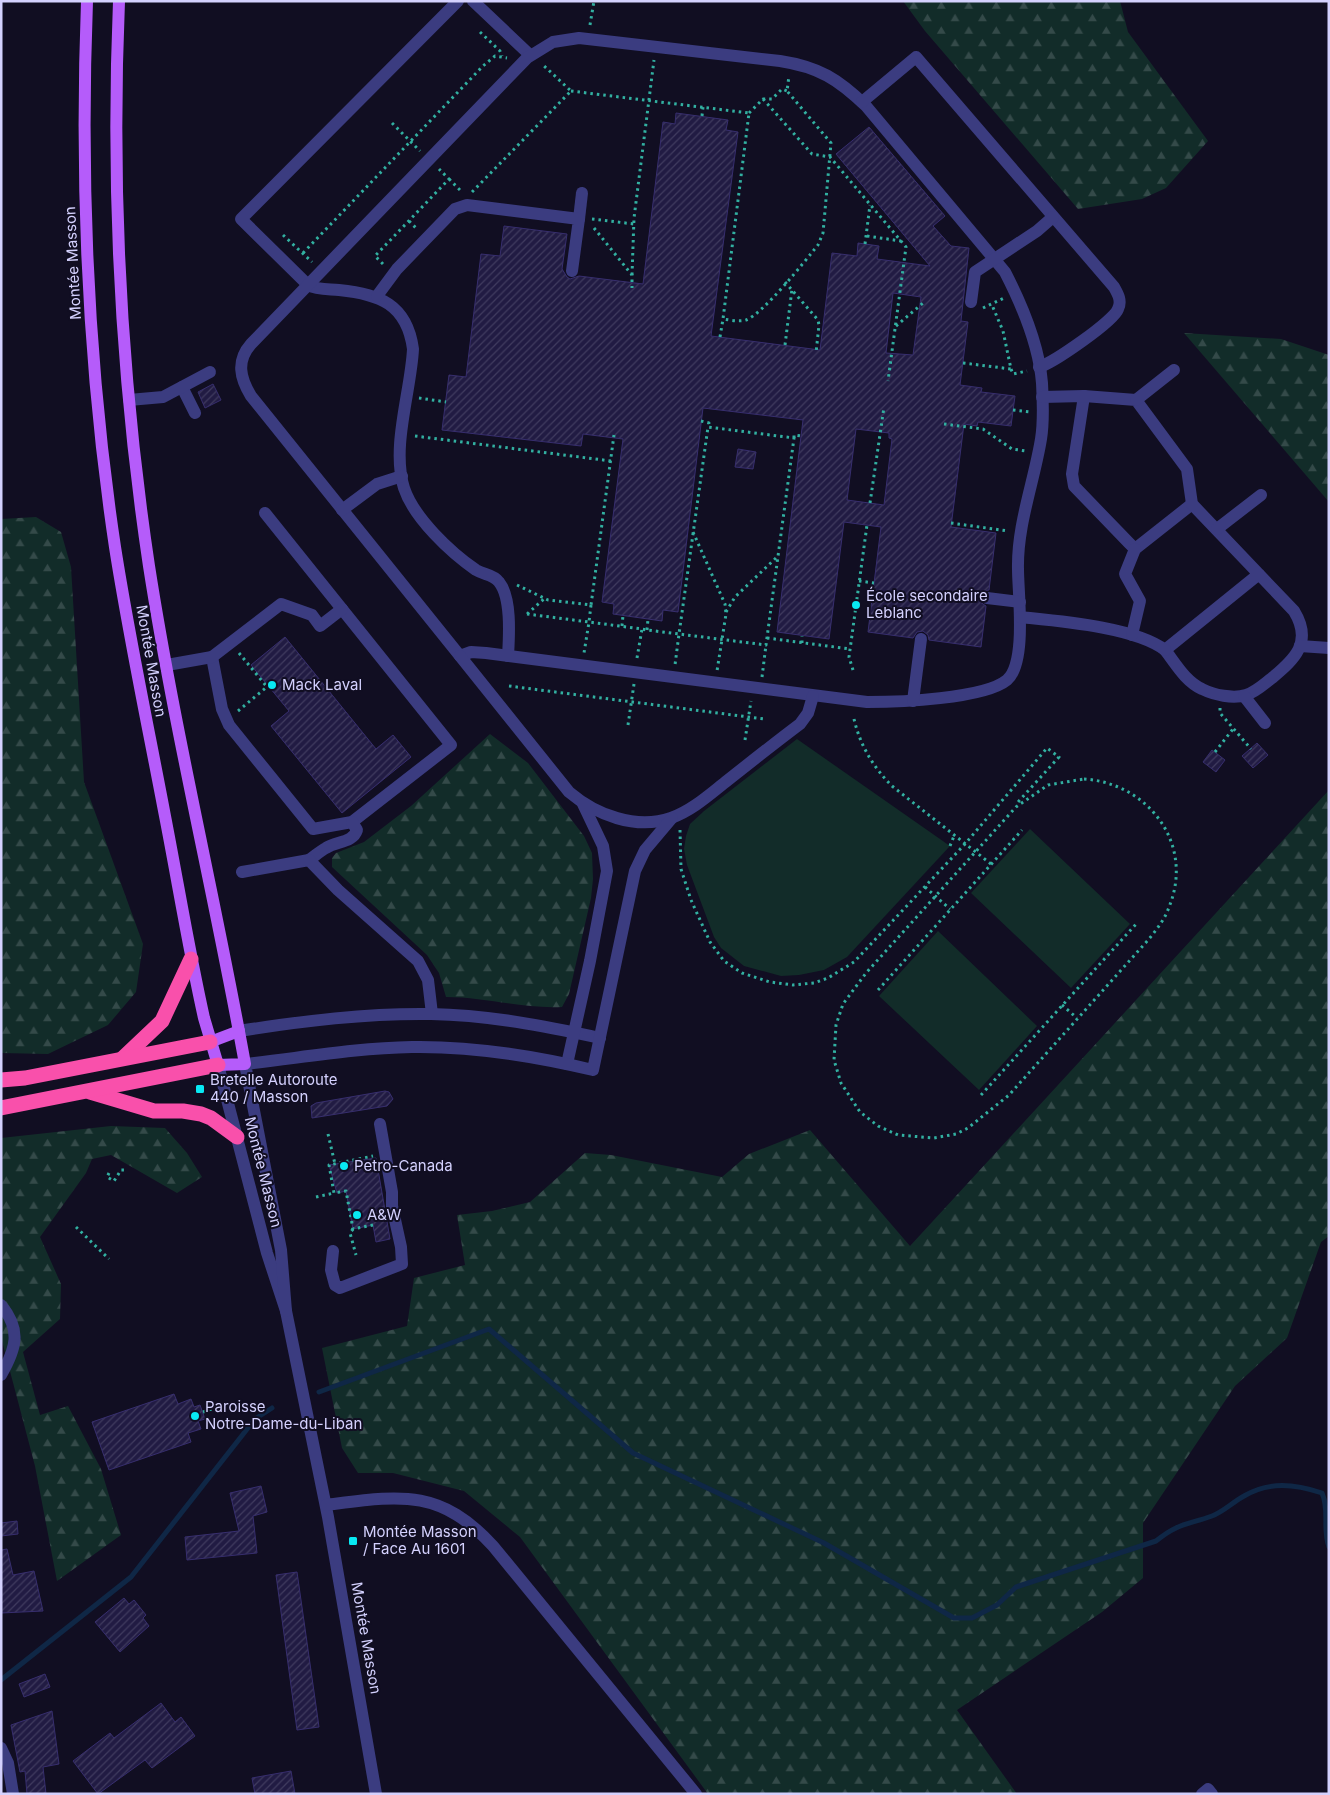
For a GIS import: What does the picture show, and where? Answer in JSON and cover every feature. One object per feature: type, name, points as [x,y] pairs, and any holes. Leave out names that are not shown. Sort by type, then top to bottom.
[{"type":"highway","points":[[122,1059],[162,1021],[191,959]]},
{"type":"highway","points":[[1,1080],[25,1078],[210,1042]]},
{"type":"highway","points":[[1,1108],[218,1065]]},
{"type":"highway","points":[[86,1091],[154,1111],[184,1111],[201,1114],[211,1118],[237,1137]]},
{"type":"main road","name":"Montée Masson","points":[[88,1],[85,184],[91,316],[102,440],[128,628],[191,959],[210,1042],[218,1065]]},
{"type":"main road","name":"Montée Masson","points":[[119,1],[116,130],[118,216],[129,400],[150,568],[167,665],[245,1064]]},
{"type":"main road","points":[[210,1042],[239,1031]]},
{"type":"main road","points":[[218,1065],[245,1064]]},
{"type":"street","points":[[458,1],[241,219],[308,285],[377,296],[395,309],[407,326],[412,341],[413,358],[401,446],[402,476],[405,489],[422,520],[477,571],[489,574],[499,582],[509,624],[508,656]]},
{"type":"street","points":[[473,1],[535,59]]},
{"type":"street","points":[[460,656],[476,652],[867,702],[913,701],[990,688],[1007,680],[1015,667],[1020,617],[1017,567],[1041,440],[1042,396],[1039,367],[1018,299],[1005,272],[862,102],[826,73],[805,65],[588,38],[553,42],[535,59],[308,285],[245,351],[242,359],[242,377],[250,396],[539,756],[564,786],[583,804],[600,813],[621,819],[652,821],[672,818],[701,802],[800,724],[808,713],[813,696]]},
{"type":"street","points":[[862,102],[916,57],[1114,287],[1120,299],[1120,306],[1117,312],[1108,321],[1054,361],[1039,367]]},
{"type":"street","points":[[572,271],[582,193]]},
{"type":"street","points":[[377,296],[398,269],[459,207],[478,206],[578,219]]},
{"type":"street","points":[[971,302],[975,272],[996,260],[1053,217]]},
{"type":"street","points":[[1042,396],[1084,396],[1136,400],[1174,370]]},
{"type":"street","points":[[129,400],[163,398],[210,372]]},
{"type":"street","points":[[182,387],[195,413]]},
{"type":"street","points":[[1084,396],[1072,474],[1074,486],[1135,549]]},
{"type":"street","points":[[1020,617],[1132,635],[1158,645],[1188,679],[1203,689],[1225,695],[1244,696],[1257,690],[1296,656],[1300,646],[1302,627],[1298,617],[1192,504],[1187,469],[1136,400]]},
{"type":"street","points":[[342,510],[377,484],[402,476]]},
{"type":"street","points":[[1217,529],[1261,495]]},
{"type":"street","points":[[1132,635],[1140,601],[1125,574],[1135,549],[1192,504]]},
{"type":"street","points":[[212,657],[222,709],[229,725],[313,828],[352,822],[451,744],[265,514]]},
{"type":"street","points":[[1164,650],[1259,574]]},
{"type":"street","points":[[988,598],[1020,602]]},
{"type":"street","points":[[167,665],[212,657],[281,604],[312,615],[320,626],[342,609]]},
{"type":"street","points":[[913,701],[921,639]]},
{"type":"street","points":[[1300,646],[1329,648]]},
{"type":"street","points":[[1244,696],[1265,722]]},
{"type":"street","points":[[567,1064],[590,961],[607,872],[603,846],[583,804]]},
{"type":"street","points":[[245,1064],[349,1050],[412,1047],[476,1050],[567,1064],[593,1070],[635,871],[645,850],[672,818]]},
{"type":"street","points":[[242,872],[310,860],[328,846],[351,839],[356,835],[357,830],[352,822]]},
{"type":"street","points":[[310,860],[338,890],[418,961],[428,980],[432,1014]]},
{"type":"street","points":[[239,1031],[344,1017],[432,1014],[496,1020],[600,1038]]},
{"type":"street","name":"Montée Masson","points":[[245,1064],[281,1250],[286,1311]]},
{"type":"street","name":"Montée Masson","points":[[218,1065],[267,1253],[286,1311],[326,1505],[376,1794]]},
{"type":"street","points":[[333,1251],[331,1270],[335,1285],[340,1288],[402,1264],[401,1246],[392,1206],[392,1192],[380,1124]]},
{"type":"street","points":[[1,1305],[13,1321],[16,1334],[12,1352],[1,1375]]},
{"type":"street","points":[[326,1505],[383,1497],[411,1498],[443,1507],[471,1523],[493,1546],[696,1794]]},
{"type":"street","points":[[1,1748],[8,1762],[13,1794]]},
{"type":"street","points":[[1202,1794],[1208,1789],[1212,1794]]},
{"type":"path","points":[[588,38],[594,1]]},
{"type":"path","points":[[480,32],[500,51],[502,56]]},
{"type":"path","points":[[632,288],[634,224],[656,46]]},
{"type":"path","points":[[302,253],[483,66],[495,56],[513,59]]},
{"type":"path","points":[[535,59],[571,90],[749,113]]},
{"type":"path","points":[[787,91],[790,74]]},
{"type":"path","points":[[720,337],[749,113],[763,99],[772,99],[782,89],[787,91],[831,143],[821,240],[786,282],[753,316],[740,321],[723,319]]},
{"type":"path","points":[[444,174],[469,195],[571,90]]},
{"type":"path","points":[[763,99],[812,154],[830,156],[906,247],[888,382]]},
{"type":"path","points":[[702,116],[703,107]]},
{"type":"path","points":[[392,123],[423,153]]},
{"type":"path","points":[[384,269],[383,263],[374,256],[449,179]]},
{"type":"path","points":[[866,244],[870,205]]},
{"type":"path","points":[[596,211],[594,230],[632,275]]},
{"type":"path","points":[[595,219],[634,224]]},
{"type":"path","points":[[283,235],[314,264]]},
{"type":"path","points":[[866,236],[901,241]]},
{"type":"path","points":[[786,282],[818,320],[816,353]]},
{"type":"path","points":[[785,345],[792,289]]},
{"type":"path","points":[[896,326],[923,303]]},
{"type":"path","points":[[992,305],[1001,326],[1013,374],[1030,370],[1030,378]]},
{"type":"path","points":[[963,363],[1011,368]]},
{"type":"path","points":[[418,398],[446,402]]},
{"type":"path","points":[[1013,410],[1032,413],[1032,406]]},
{"type":"path","points":[[870,503],[884,407]]},
{"type":"path","points":[[673,678],[709,423],[701,421]]},
{"type":"path","points":[[944,424],[983,428],[1012,449],[1028,452],[1029,446]]},
{"type":"path","points":[[708,427],[794,438]]},
{"type":"path","points":[[413,443],[414,435],[611,461]]},
{"type":"path","points":[[582,666],[614,435]]},
{"type":"path","points":[[760,689],[794,435],[801,436]]},
{"type":"path","points":[[951,523],[996,529]]},
{"type":"path","points":[[853,670],[849,657],[866,525]]},
{"type":"path","points":[[693,531],[725,604],[726,614],[715,684]]},
{"type":"path","points":[[726,614],[735,597],[778,556]]},
{"type":"path","points":[[859,581],[874,583]]},
{"type":"path","points":[[512,582],[545,598],[591,605]]},
{"type":"path","points":[[520,620],[545,598]]},
{"type":"path","points":[[527,614],[766,645]]},
{"type":"path","points":[[622,626],[623,615]]},
{"type":"path","points":[[647,630],[648,618]]},
{"type":"path","points":[[802,636],[802,643]]},
{"type":"path","points":[[767,638],[850,649]]},
{"type":"path","points":[[232,715],[268,687],[250,666]]},
{"type":"path","points":[[509,686],[764,719]]},
{"type":"path","points":[[628,725],[632,692]]},
{"type":"path","points":[[745,740],[750,707]]},
{"type":"path","points":[[1220,713],[1251,748]]},
{"type":"path","points":[[854,719],[865,749],[880,774],[954,836],[991,864]]},
{"type":"path","points":[[1215,752],[1233,728]]},
{"type":"path","points":[[680,829],[681,869],[691,900],[710,942],[724,961],[732,968],[770,982],[804,985],[828,978],[854,962],[965,844],[1047,748],[1058,757],[866,973],[850,993],[840,1012],[833,1046],[837,1072],[846,1095],[868,1119],[888,1131],[911,1138],[946,1136],[968,1128],[1009,1095],[1149,939],[1164,917],[1175,884],[1176,862],[1171,841],[1162,821],[1140,799],[1121,787],[1094,780],[1073,780],[1048,785],[1026,798],[1006,816]]},
{"type":"path","points":[[878,990],[950,909],[969,892],[1022,830]]},
{"type":"path","points":[[950,846],[954,836]]},
{"type":"path","points":[[925,887],[950,909]]},
{"type":"path","points":[[981,1094],[1039,1027],[1062,1005],[1073,990],[1137,922]]},
{"type":"path","points":[[934,928],[938,931]]},
{"type":"path","points":[[1062,1005],[1077,1018]]},
{"type":"path","points":[[328,1134],[335,1164]]},
{"type":"path","points":[[334,1194],[329,1165],[379,1155]]},
{"type":"path","points":[[109,1173],[107,1177],[114,1181],[121,1170],[124,1170]]},
{"type":"path","points":[[316,1197],[346,1191],[353,1228],[350,1233],[356,1255]]},
{"type":"path","points":[[353,1228],[373,1225]]},
{"type":"path","points":[[76,1227],[109,1259]]},
{"type":"path","points":[[202,1412],[218,1407]]},
{"type":"green space","points":[[903,1],[1120,1],[1128,32],[1208,141],[1166,188],[1142,199],[1078,209],[925,31]]},
{"type":"green space","points":[[1184,333],[1281,339],[1329,355],[1329,502]]},
{"type":"green space","points":[[36,517],[61,532],[71,567],[84,782],[143,944],[136,992],[108,1025],[48,1054],[1,1053],[1,519]]},
{"type":"green space","points":[[490,734],[528,763],[584,836],[592,853],[593,879],[591,898],[569,994],[562,1007],[446,997],[439,973],[427,955],[332,867],[332,858],[336,853],[364,842],[411,806]]},
{"type":"green space","points":[[797,739],[950,846],[847,957],[824,970],[781,976],[744,966],[721,948],[714,937],[687,865],[684,849],[690,824]]},
{"type":"green space","points":[[1329,790],[1329,1236],[1321,1242],[1287,1338],[1235,1386],[1143,1523],[1143,1578],[1102,1612],[957,1710],[1017,1794],[708,1794],[520,1537],[464,1491],[393,1473],[358,1473],[342,1448],[322,1348],[407,1326],[414,1278],[465,1265],[457,1215],[492,1211],[530,1202],[585,1153],[611,1155],[722,1177],[749,1154],[810,1130],[910,1246]]},
{"type":"green space","points":[[1030,829],[1130,924],[1071,988],[971,893]]},
{"type":"green space","points":[[938,931],[1037,1026],[979,1090],[879,996]]},
{"type":"green space","points":[[111,1126],[165,1128],[187,1153],[202,1177],[177,1193],[111,1155],[92,1159],[86,1173],[40,1237],[61,1284],[60,1319],[23,1352],[40,1415],[68,1406],[101,1469],[121,1535],[57,1581],[35,1466],[1,1337],[1,1138]]},
{"type":"building","points":[[676,113],[728,120],[726,130],[738,132],[711,336],[820,350],[832,253],[857,256],[858,243],[879,246],[877,259],[930,266],[836,154],[869,127],[945,216],[933,226],[951,246],[969,248],[961,321],[968,322],[960,385],[982,388],[981,392],[1015,396],[1011,426],[978,422],[977,426],[964,424],[951,527],[996,533],[989,590],[983,591],[979,597],[980,602],[986,606],[981,647],[929,640],[928,635],[923,631],[917,632],[913,638],[868,632],[881,527],[844,522],[829,639],[777,632],[803,420],[703,408],[678,612],[663,610],[662,621],[613,614],[614,604],[602,602],[623,439],[583,434],[581,446],[442,430],[449,375],[466,377],[481,254],[500,256],[504,226],[567,234],[562,269],[570,279],[579,276],[643,284],[663,122],[675,124]],"holes":[[[893,293],[921,297],[913,355],[886,353]],[[856,429],[889,433],[889,438],[892,439],[884,505],[847,500]]]},
{"type":"building","points":[[213,384],[221,400],[205,408],[198,392]]},
{"type":"building","points":[[738,449],[756,452],[753,469],[735,467]]},
{"type":"building","points":[[285,637],[376,749],[393,735],[411,757],[342,813],[271,726],[289,711],[251,665]]},
{"type":"building","points":[[1257,743],[1268,755],[1253,768],[1242,756]]},
{"type":"building","points":[[1212,750],[1225,760],[1216,772],[1203,762]]},
{"type":"building","points":[[385,1091],[389,1092],[393,1099],[387,1106],[312,1118],[311,1106],[316,1103]]},
{"type":"building","points":[[376,1158],[390,1239],[376,1242],[373,1225],[353,1229],[346,1191],[337,1193],[329,1165]]},
{"type":"building","points":[[174,1394],[178,1404],[191,1399],[194,1407],[200,1405],[205,1419],[198,1421],[201,1429],[188,1433],[191,1442],[109,1470],[92,1422]]},
{"type":"building","points":[[261,1486],[267,1512],[253,1516],[257,1553],[187,1560],[185,1537],[239,1531],[230,1493]]},
{"type":"building","points":[[17,1521],[18,1534],[1,1536],[1,1523]]},
{"type":"building","points":[[7,1549],[13,1575],[34,1571],[43,1611],[1,1613],[1,1550]]},
{"type":"building","points":[[297,1572],[319,1727],[297,1730],[276,1575]]},
{"type":"building","points":[[124,1598],[129,1604],[134,1600],[146,1615],[143,1618],[149,1626],[120,1652],[95,1622]]},
{"type":"building","points":[[45,1674],[50,1687],[24,1697],[19,1684]]},
{"type":"building","points":[[161,1703],[175,1722],[181,1717],[195,1736],[152,1768],[145,1760],[98,1794],[73,1761],[110,1733],[114,1738]]},
{"type":"building","points":[[52,1711],[59,1764],[43,1767],[46,1794],[27,1794],[25,1771],[20,1772],[11,1725]]},
{"type":"building","points":[[291,1771],[295,1794],[255,1794],[252,1778]]},
{"type":"waterway","points":[[319,1392],[489,1329],[633,1453],[824,1543],[954,1618],[972,1618],[997,1605],[1016,1587],[1156,1541],[1177,1528],[1216,1514],[1253,1491],[1273,1486],[1292,1486],[1322,1493],[1329,1547]]},
{"type":"waterway","points":[[1,1680],[131,1577],[255,1419],[272,1408]]},
{"type":"place","name":"École secondaire Leblanc","points":[[856,605]]},
{"type":"place","name":"Mack Laval","points":[[272,685]]},
{"type":"place","name":"Bretelle Autoroute 440 / Masson","points":[[200,1089]]},
{"type":"place","name":"Petro-Canada","points":[[344,1166]]},
{"type":"place","name":"A&W","points":[[357,1215]]},
{"type":"place","name":"Paroisse Notre-Dame-du-Liban","points":[[195,1416]]},
{"type":"place","name":"Montée Masson / Face Au 1601","points":[[353,1541]]}]
